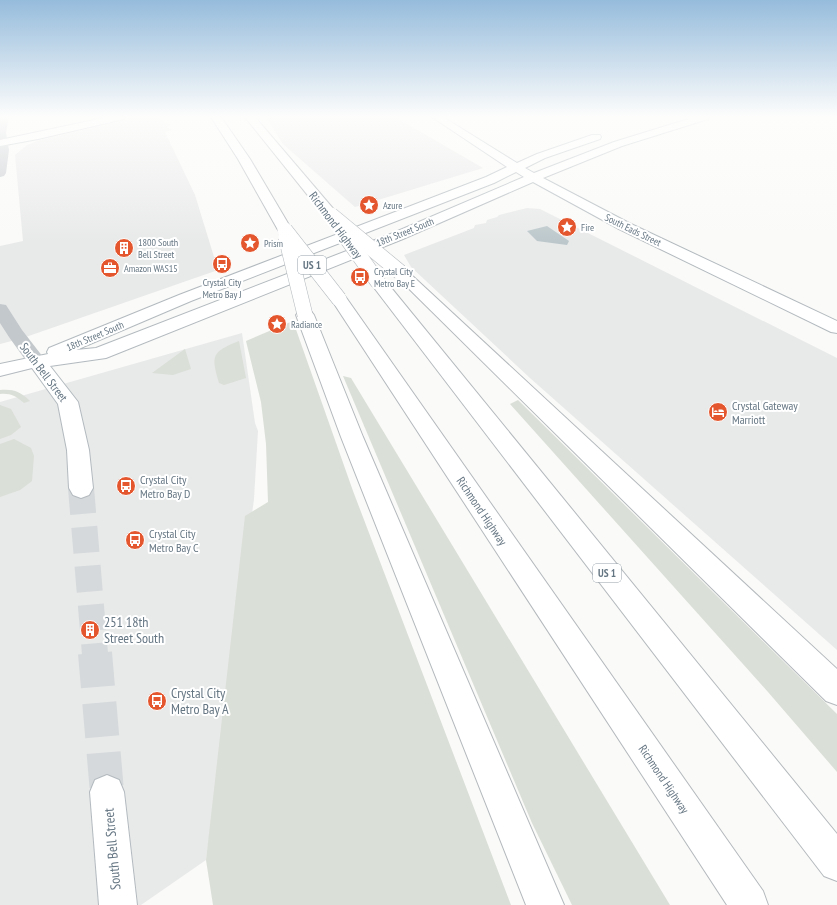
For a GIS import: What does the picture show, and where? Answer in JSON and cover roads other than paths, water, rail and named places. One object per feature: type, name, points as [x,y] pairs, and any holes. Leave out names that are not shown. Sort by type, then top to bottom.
[{"type":"main road","name":"Richmond Highway","points":[[244,159],[285,230],[340,299],[749,905]]},
{"type":"main road","name":"Richmond Highway","points":[[285,159],[331,215],[389,277],[837,863]]},
{"type":"main road","name":"South Eads Street","points":[[502,159],[534,178],[624,226],[837,328]]},
{"type":"main road","name":"18th Street South","points":[[36,361],[185,298],[490,180],[534,159]]},
{"type":"main road","name":"18th Street South","points":[[0,370],[36,361],[99,354],[398,236],[580,159]]},
{"type":"main road","points":[[331,215],[389,277],[837,690]]},
{"type":"main road","points":[[285,230],[305,315],[355,444],[545,905]]},
{"type":"main road","name":"South Bell Street","points":[[36,361],[68,402],[78,450],[81,488]]},
{"type":"main road","name":"South Bell Street","points":[[107,792],[118,905]]},
{"type":"street","points":[[0,159],[0,173]]},
{"type":"street","name":"South Bell Street","points":[[0,309],[15,333],[36,361]]},
{"type":"tunnel","points":[[81,488],[95,654]]},
{"type":"tunnel","points":[[95,653],[107,792]]},
{"type":"place","name":"Azure","points":[[369,205]]},
{"type":"place","name":"Fire","points":[[567,227]]},
{"type":"place","name":"Prism","points":[[250,243]]},
{"type":"place","name":"1800 South Bell Street","points":[[124,248]]},
{"type":"place","name":"Crystal City Metro Bay J","points":[[222,264]]},
{"type":"place","name":"Amazon WAS15","points":[[110,268]]},
{"type":"place","name":"Crystal City Metro Bay E","points":[[360,277]]},
{"type":"place","name":"Radiance","points":[[277,324]]},
{"type":"place","name":"Crystal Gateway Marriott","points":[[718,412]]},
{"type":"place","name":"Crystal City Metro Bay D","points":[[126,486]]},
{"type":"place","name":"Crystal City Metro Bay C","points":[[135,540]]},
{"type":"place","name":"251 18th Street South","points":[[90,630]]},
{"type":"place","name":"Crystal City Metro Bay A","points":[[157,701]]}]
